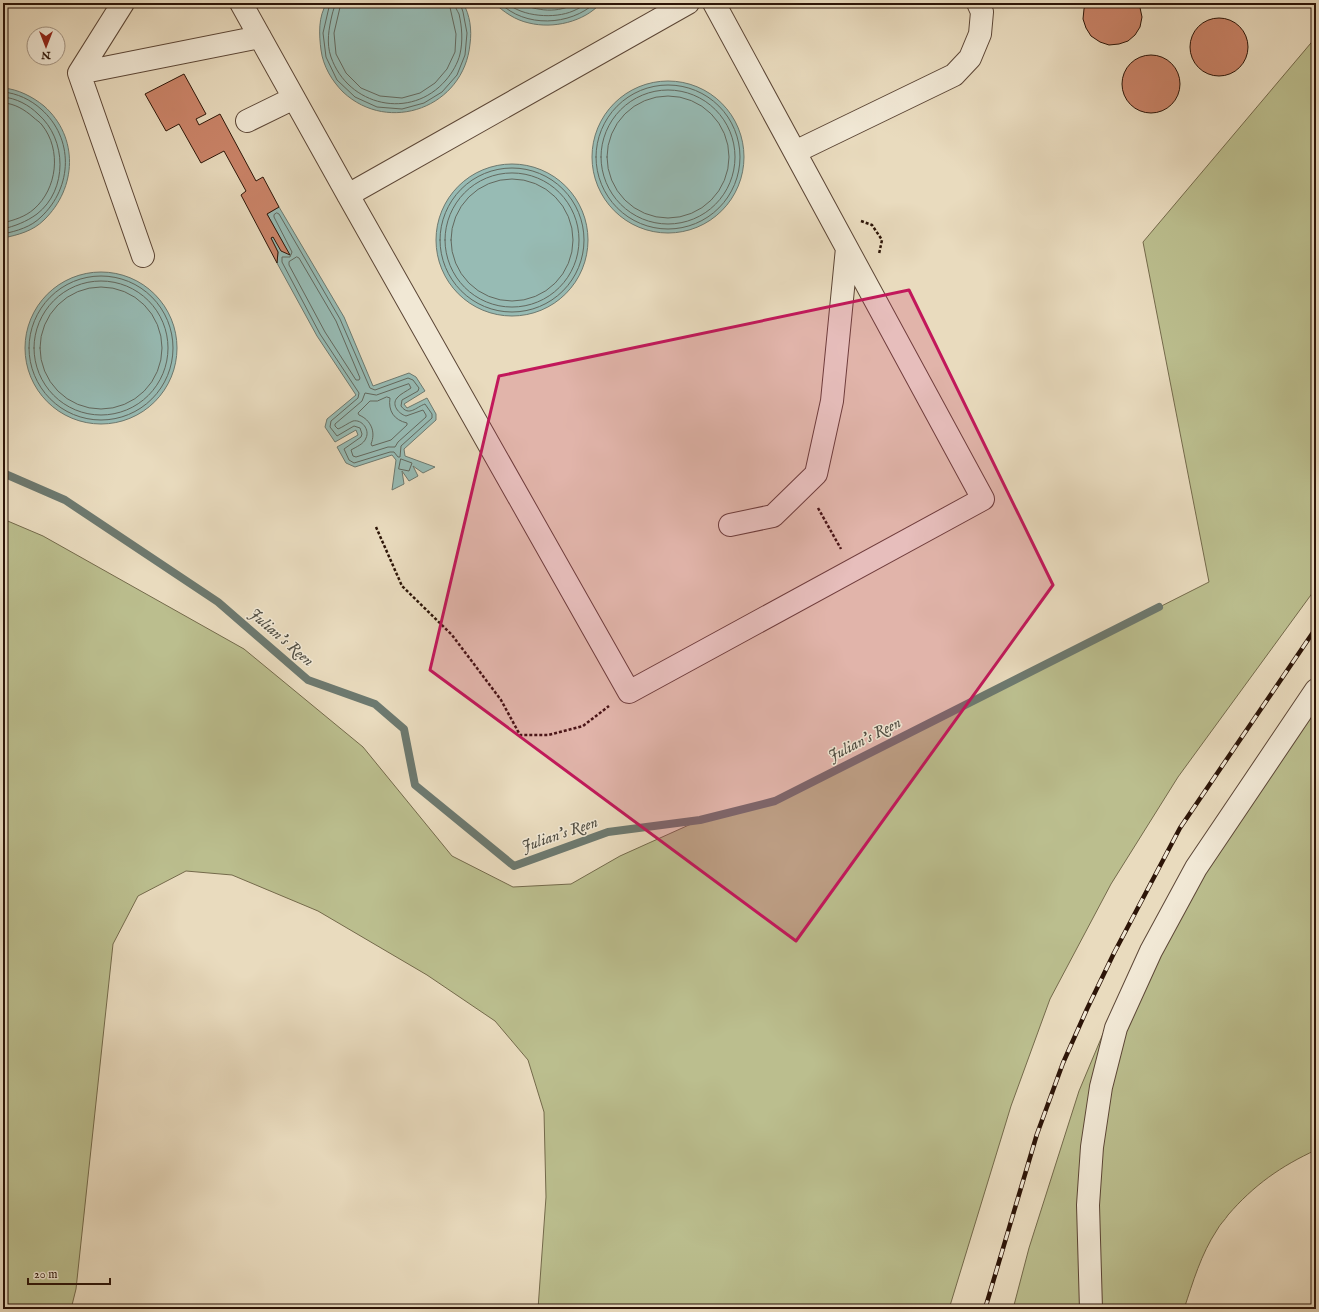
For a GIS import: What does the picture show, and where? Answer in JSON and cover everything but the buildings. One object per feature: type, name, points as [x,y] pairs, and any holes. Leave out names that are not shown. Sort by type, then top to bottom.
[{"type":"lane","points":[[79,73],[123,3]]},
{"type":"lane","points":[[241,3],[629,692],[983,499],[714,3]]},
{"type":"lane","points":[[348,195],[688,3]]},
{"type":"lane","points":[[794,152],[954,75],[970,58],[980,34],[982,12],[978,3]]},
{"type":"lane","points":[[79,73],[260,37]]},
{"type":"lane","points":[[79,73],[143,256]]},
{"type":"lane","points":[[247,121],[294,98]]},
{"type":"lane","points":[[730,525],[773,516],[816,474],[832,401],[847,248]]},
{"type":"lane","points":[[1091,1309],[1088,1205],[1092,1147],[1101,1087],[1116,1028],[1151,951],[1196,868],[1316,690]]},
{"type":"path","points":[[805,484],[853,570]]},
{"type":"path","points":[[376,527],[402,586],[452,636],[501,700],[520,735],[548,735],[583,726],[629,692]]},
{"type":"highlighted area","points":[[909,290],[1053,585],[796,941],[430,670],[499,376]]},
{"type":"green space","points":[[1316,37],[1316,588],[1178,777],[1111,884],[1050,999],[1011,1106],[949,1309],[538,1309],[546,1197],[544,1112],[528,1060],[495,1021],[427,975],[318,911],[232,875],[186,871],[138,896],[113,944],[76,1289],[71,1309],[3,1309],[3,519],[43,536],[244,649],[363,747],[452,856],[513,887],[571,884],[620,856],[700,820],[775,801],[1209,582],[1143,242]]},
{"type":"green space","points":[[1316,675],[1316,1150],[1291,1163],[1258,1185],[1228,1215],[1218,1228],[1206,1249],[1184,1309],[1013,1309],[1029,1248],[1079,1091],[1118,998],[1157,922],[1258,759]]},
{"type":"water","points":[[327,3],[463,3],[469,18],[471,33],[465,66],[454,84],[439,98],[422,108],[402,112],[381,112],[361,105],[339,88],[329,73],[322,56],[320,26],[322,14]]},
{"type":"water","points":[[494,3],[601,3],[594,10],[577,19],[558,24],[538,25],[514,18]]},
{"type":"water","points":[[668,81],[697,87],[704,90],[722,103],[735,121],[738,128],[744,157],[738,186],[735,193],[722,211],[704,224],[697,227],[668,233],[639,227],[632,224],[614,211],[601,193],[598,186],[592,157],[598,128],[601,121],[614,103],[632,90],[639,87]]},
{"type":"water","points":[[3,88],[20,92],[30,97],[44,106],[55,118],[63,132],[68,147],[70,163],[68,178],[63,193],[55,207],[44,220],[40,224],[25,232],[3,238]]},
{"type":"water","points":[[512,164],[541,170],[548,173],[566,186],[579,204],[582,211],[588,240],[582,269],[579,276],[566,294],[548,307],[541,310],[512,316],[483,310],[476,307],[458,294],[445,276],[442,269],[436,240],[442,211],[445,204],[458,186],[476,173],[483,170]]},
{"type":"water","points":[[279,207],[344,317],[373,386],[409,373],[416,377],[425,391],[404,404],[407,408],[427,398],[436,414],[436,420],[404,449],[405,456],[435,467],[423,473],[413,466],[418,476],[409,481],[402,471],[404,484],[392,490],[396,460],[392,455],[355,467],[346,463],[337,447],[358,435],[356,430],[335,442],[325,427],[327,419],[356,395],[317,336],[277,263],[278,252],[271,238],[273,237],[289,254],[267,214]]},
{"type":"water","points":[[101,272],[130,278],[137,281],[155,294],[168,312],[171,319],[177,348],[171,377],[168,384],[155,402],[137,415],[130,418],[101,424],[72,418],[65,415],[47,402],[34,384],[31,377],[25,348],[31,319],[34,312],[47,294],[65,281],[72,278]]},
{"type":"waterway","name":"Julian's Reen","points":[[3,473],[65,500],[218,602],[308,680],[375,704],[404,729],[415,785],[514,866],[608,832],[700,820],[775,801],[1159,607]]},
{"type":"railway","points":[[985,1309],[1037,1134],[1063,1063],[1114,953],[1180,828],[1316,628]]}]
